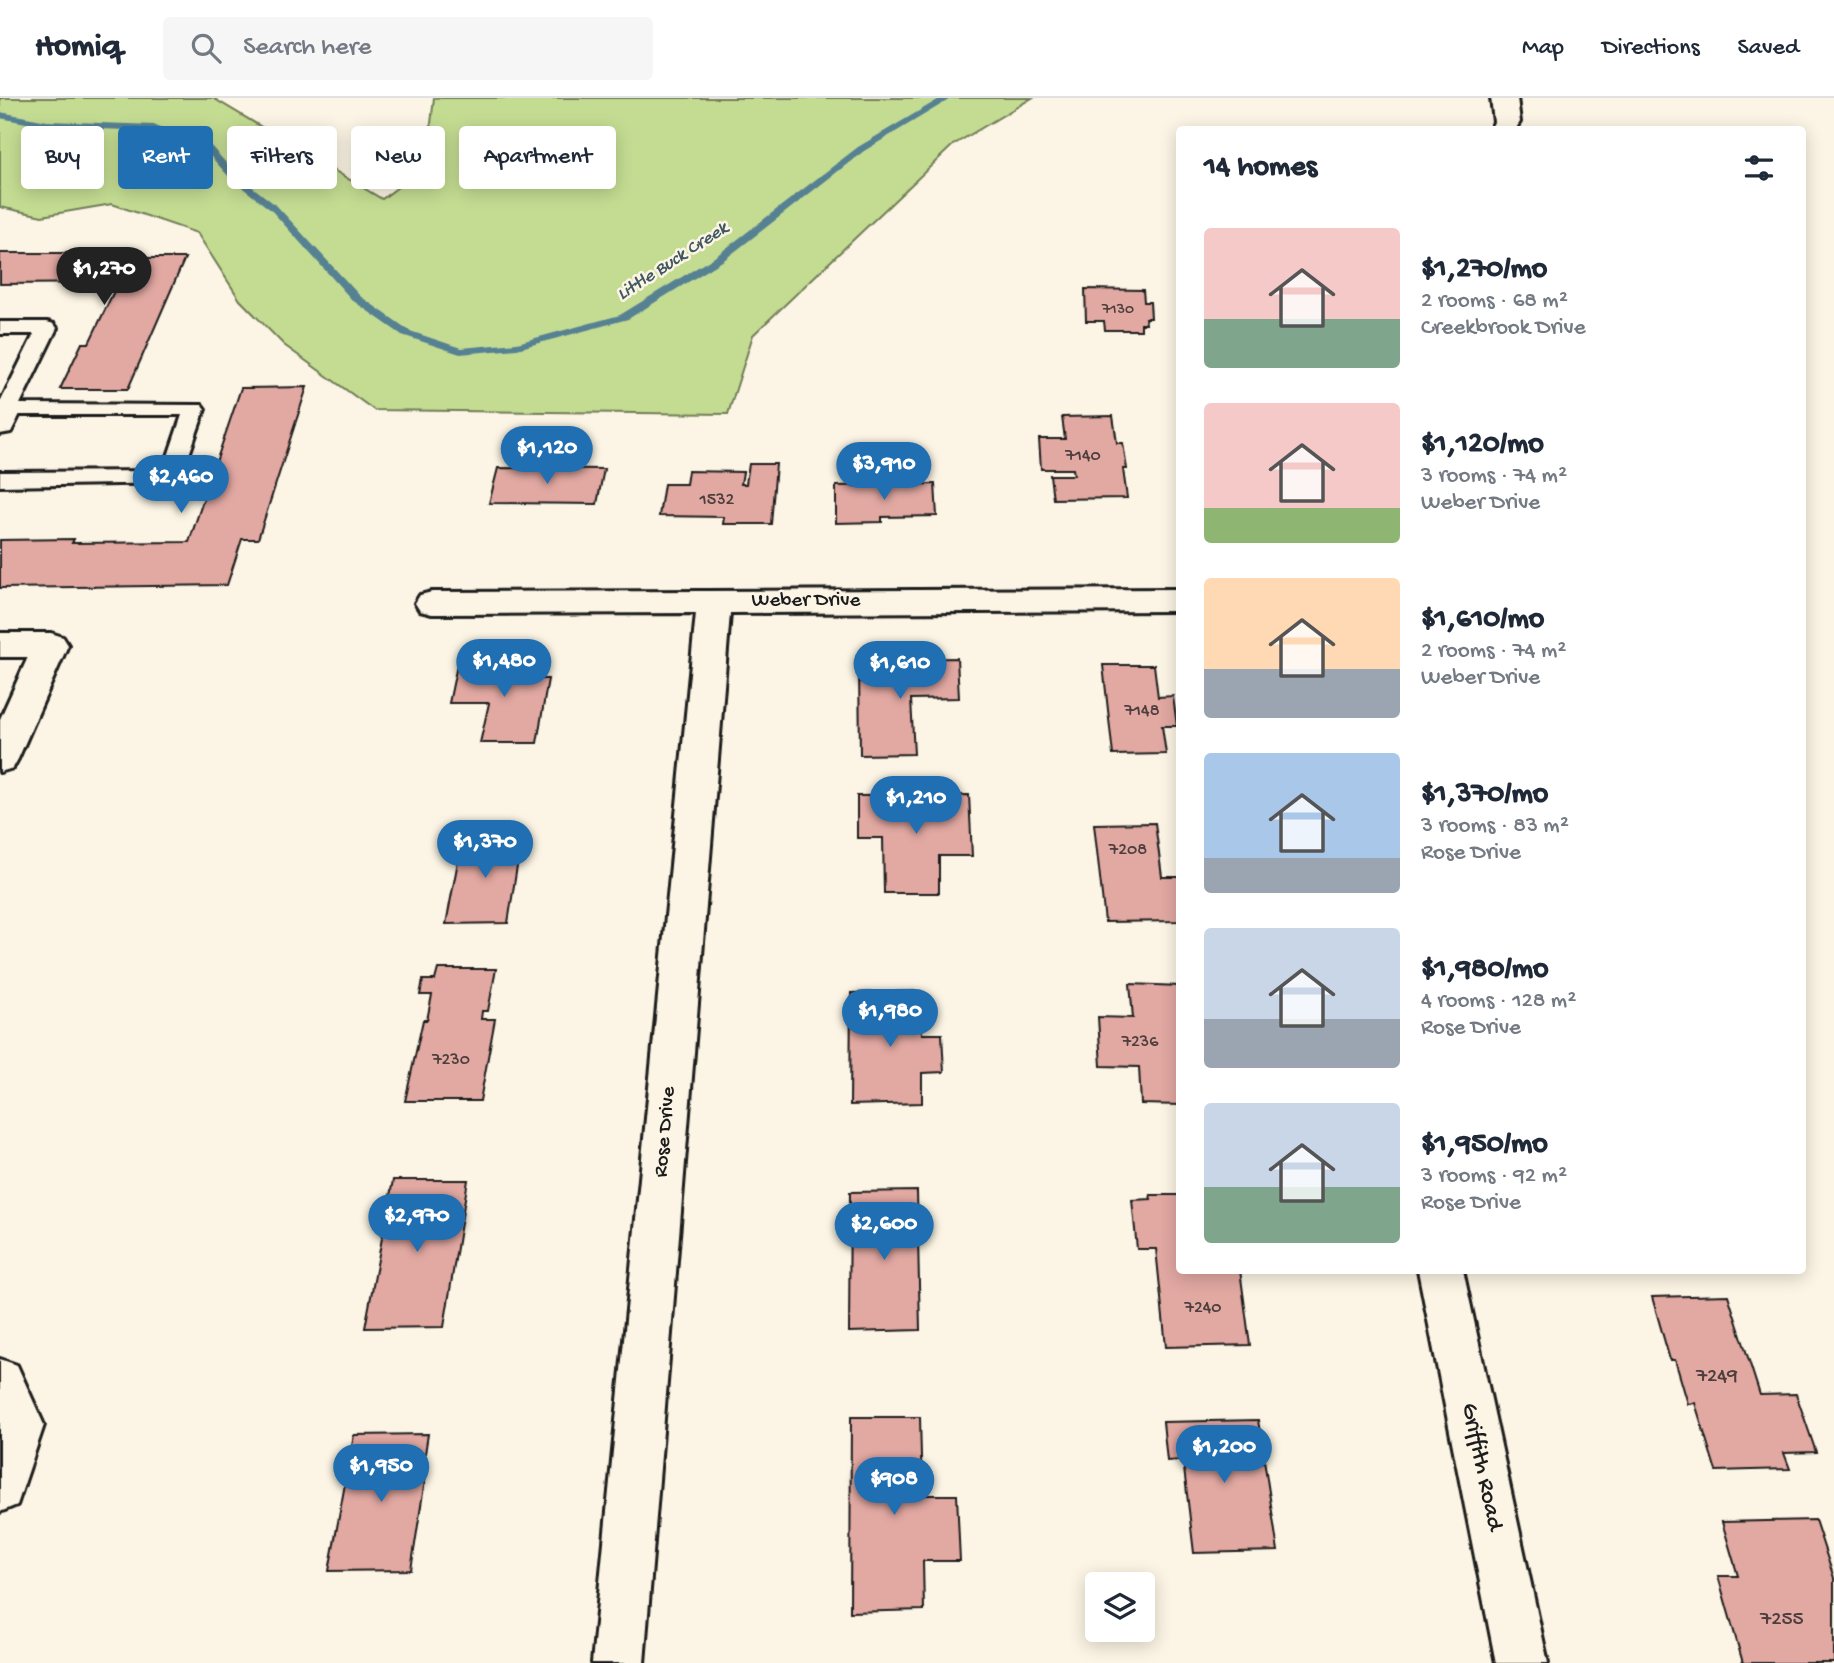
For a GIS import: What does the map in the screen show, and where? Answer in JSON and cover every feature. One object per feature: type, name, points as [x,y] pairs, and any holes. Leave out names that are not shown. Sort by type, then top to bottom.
[{"type":"street","points":[[1504,98],[1507,122],[1504,126]]},
{"type":"street","name":"Weber Drive","points":[[432,603],[1176,600]]},
{"type":"street","name":"Rose Drive","points":[[618,1663],[714,602]]},
{"type":"street","points":[[0,645],[51,645],[2,752]]},
{"type":"street","name":"Griffith Road","points":[[1441,1274],[1522,1663]]},
{"type":"street","points":[[0,1381],[20,1424],[0,1488]]},
{"type":"lane","points":[[0,328],[47,328],[2,415],[195,409],[171,478],[0,480]]},
{"type":"green space","points":[[0,98],[213,98],[260,126],[227,126],[227,189],[337,189],[337,172],[351,180],[351,189],[365,189],[382,199],[395,189],[445,189],[445,126],[431,126],[434,98],[1032,98],[953,145],[753,335],[728,414],[374,410],[284,345],[240,300],[197,233],[112,204],[42,216],[0,207]]},
{"type":"building","points":[[0,253],[129,253],[126,258],[185,258],[128,389],[60,389],[82,343],[89,343],[118,283],[0,284]]},
{"type":"building","points":[[1085,289],[1143,290],[1144,302],[1150,302],[1151,318],[1145,318],[1146,324],[1141,324],[1141,330],[1105,330],[1104,321],[1086,321]]},
{"type":"building","points":[[307,387],[258,539],[242,539],[227,585],[0,588],[0,540],[74,539],[72,543],[189,542],[241,388]]},
{"type":"building","points":[[1113,416],[1117,443],[1123,443],[1127,469],[1123,469],[1127,498],[1053,499],[1050,475],[1074,475],[1073,469],[1041,469],[1039,439],[1065,439],[1062,417]]},
{"type":"building","points":[[749,464],[776,464],[771,524],[723,524],[724,517],[659,516],[664,484],[686,484],[688,471],[743,472],[741,484],[746,484]]},
{"type":"building","points":[[498,468],[604,469],[597,504],[489,503]]},
{"type":"building","points":[[935,484],[937,516],[882,517],[882,522],[836,523],[836,486]]},
{"type":"building","points":[[957,658],[959,698],[911,699],[914,754],[860,755],[859,665],[904,665],[904,659]]},
{"type":"building","points":[[457,665],[545,665],[542,679],[548,679],[537,743],[480,743],[489,703],[449,703]]},
{"type":"building","points":[[1103,665],[1154,665],[1158,697],[1173,696],[1176,726],[1162,726],[1166,754],[1113,755]]},
{"type":"building","points":[[969,795],[972,856],[939,856],[939,893],[884,893],[883,838],[857,838],[857,796]]},
{"type":"building","points":[[1155,823],[1162,877],[1176,877],[1176,921],[1105,922],[1094,824]]},
{"type":"building","points":[[463,835],[522,835],[508,923],[446,924]]},
{"type":"building","points":[[438,969],[496,969],[488,1011],[482,1011],[481,1019],[495,1019],[480,1101],[405,1101],[423,1020],[427,1020],[432,995],[420,995],[423,980],[435,980]]},
{"type":"building","points":[[1130,984],[1176,986],[1176,1105],[1141,1104],[1139,1067],[1101,1066],[1098,1017],[1133,1018]]},
{"type":"building","points":[[921,991],[922,1034],[942,1034],[944,1072],[922,1073],[922,1103],[850,1105],[851,993]]},
{"type":"building","points":[[393,1180],[468,1180],[444,1327],[365,1328]]},
{"type":"building","points":[[917,1191],[920,1330],[849,1332],[850,1192]]},
{"type":"building","points":[[1150,1195],[1176,1195],[1176,1274],[1241,1274],[1250,1345],[1166,1347],[1156,1249],[1137,1249],[1132,1200],[1151,1199]]},
{"type":"building","points":[[1728,1295],[1760,1395],[1796,1394],[1816,1452],[1784,1453],[1790,1469],[1716,1471],[1695,1403],[1688,1404],[1675,1360],[1670,1360],[1652,1297]]},
{"type":"building","points":[[851,1417],[920,1417],[922,1495],[957,1495],[960,1561],[923,1561],[924,1610],[850,1612]]},
{"type":"building","points":[[1258,1420],[1278,1551],[1194,1553],[1183,1460],[1167,1461],[1163,1422]]},
{"type":"building","points":[[428,1434],[421,1480],[425,1480],[411,1570],[329,1571],[354,1435]]},
{"type":"building","points":[[1815,1520],[1834,1578],[1834,1663],[1743,1663],[1718,1576],[1738,1576],[1722,1522]]},
{"type":"waterway","name":"Little Buck Creek","points":[[0,115],[47,124],[154,128],[206,146],[234,177],[274,208],[356,298],[406,333],[460,351],[517,346],[624,317],[720,258],[861,149],[947,98]]}]
